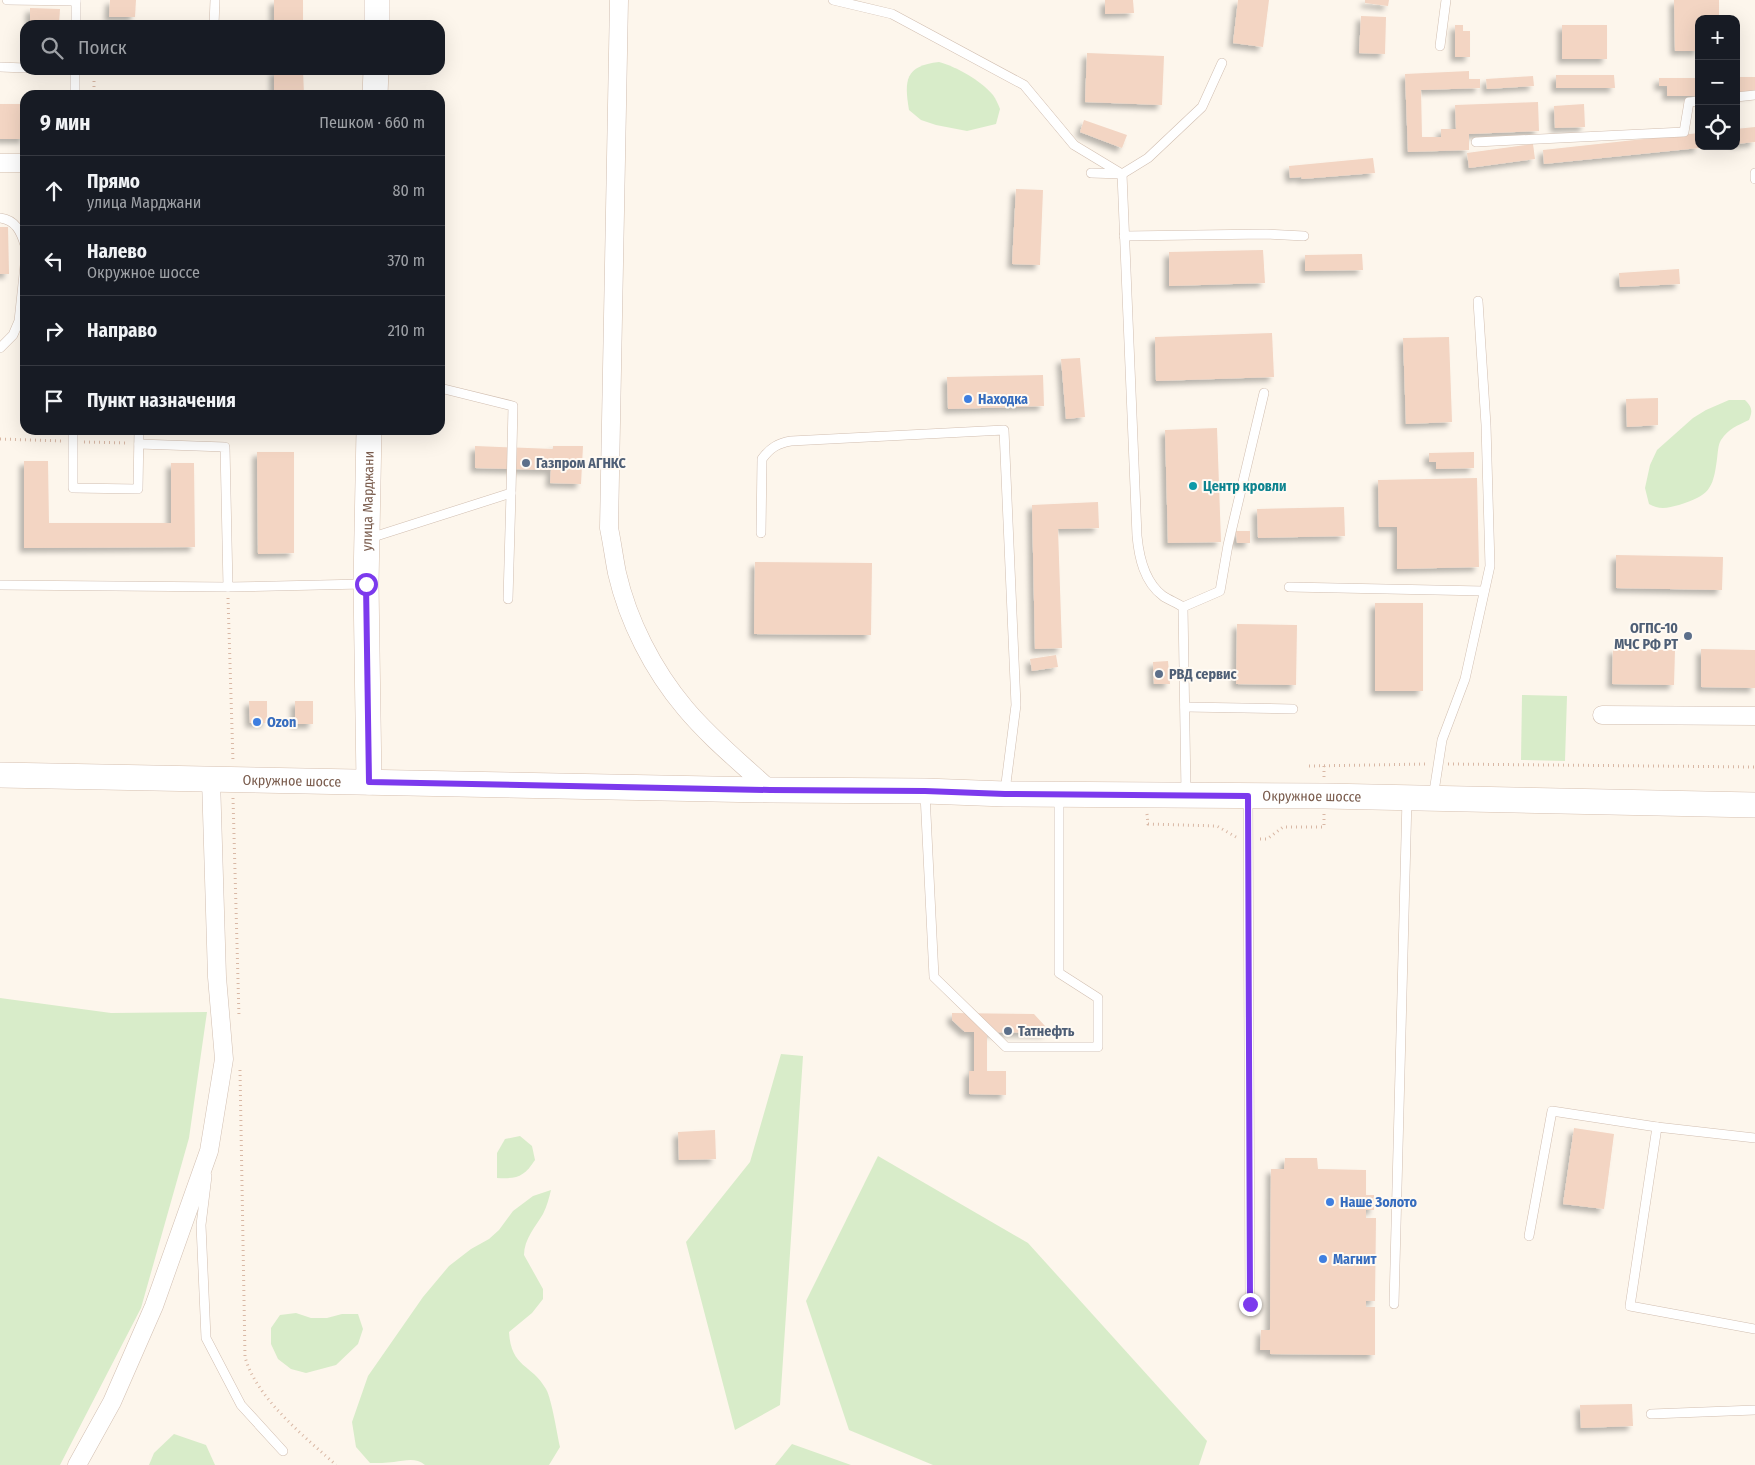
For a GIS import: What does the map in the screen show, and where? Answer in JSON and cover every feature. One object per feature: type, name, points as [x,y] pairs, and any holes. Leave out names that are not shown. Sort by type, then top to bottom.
[{"type":"street","points":[[377,0],[377,20]]},
{"type":"street","points":[[619,0],[610,528],[617,573],[632,619],[653,662],[679,700],[720,743],[770,790]]},
{"type":"street","points":[[375,90],[376,75]]},
{"type":"street","points":[[0,162],[20,163]]},
{"type":"street","name":"улица Марджани","points":[[369,435],[366,584],[369,782]]},
{"type":"street","points":[[1602,715],[1755,716]]},
{"type":"street","name":"Окружное шоссе","points":[[0,775],[1059,795],[1433,798],[1755,805]]},
{"type":"street","points":[[77,1465],[112,1402],[154,1306],[209,1151],[224,1059],[217,977],[222,779]]},
{"type":"lane","points":[[7,0],[76,0],[76,20]]},
{"type":"lane","points":[[214,20],[215,0]]},
{"type":"lane","points":[[832,0],[892,14],[1024,85],[1074,145],[1122,174]]},
{"type":"lane","points":[[1440,46],[1446,0]]},
{"type":"lane","points":[[1091,173],[1122,174],[1148,158],[1202,107],[1222,63]]},
{"type":"lane","points":[[0,67],[20,68]]},
{"type":"lane","points":[[75,75],[75,90]]},
{"type":"lane","points":[[1740,97],[1755,95]]},
{"type":"lane","points":[[1476,142],[1684,132],[1689,102],[1695,101]]},
{"type":"lane","points":[[1755,173],[1755,179]]},
{"type":"lane","points":[[1122,174],[1139,556],[1146,573],[1162,596],[1183,607]]},
{"type":"lane","points":[[0,218],[15,224],[20,232]]},
{"type":"lane","points":[[1124,236],[1266,234],[1304,236]]},
{"type":"lane","points":[[1433,798],[1442,740],[1465,679],[1490,566],[1486,425],[1478,301]]},
{"type":"lane","points":[[0,348],[13,335],[20,315]]},
{"type":"lane","points":[[445,389],[513,406],[508,599]]},
{"type":"lane","points":[[1183,607],[1220,590],[1228,545],[1264,393]]},
{"type":"lane","points":[[762,532],[762,460],[773,447],[781,443],[1004,430],[1016,705],[1005,794]]},
{"type":"lane","points":[[73,435],[73,488],[138,489],[139,435]]},
{"type":"lane","points":[[139,444],[225,447],[228,587]]},
{"type":"lane","points":[[367,538],[511,493]]},
{"type":"lane","points":[[0,584],[228,587],[366,584]]},
{"type":"lane","points":[[1289,587],[1484,591]]},
{"type":"lane","points":[[1183,607],[1186,796]]},
{"type":"lane","points":[[1185,707],[1293,709]]},
{"type":"lane","points":[[925,791],[934,977],[1006,1047],[1098,1047],[1098,998],[1059,973],[1059,795]]},
{"type":"lane","points":[[1248,796],[1250,1304]]},
{"type":"lane","points":[[1394,1304],[1406,798]]},
{"type":"lane","points":[[1530,1236],[1552,1110],[1657,1127],[1755,1138]]},
{"type":"lane","points":[[1657,1127],[1630,1306],[1755,1329]]},
{"type":"lane","points":[[209,1151],[201,1225],[206,1338],[241,1405],[283,1450]]},
{"type":"lane","points":[[1651,1414],[1755,1410]]},
{"type":"path","points":[[228,587],[222,779],[239,1027]]},
{"type":"path","points":[[1309,766],[1438,764],[1755,767]]},
{"type":"path","points":[[240,1066],[245,1357],[259,1388],[295,1427],[336,1465]]},
{"type":"green space","points":[[939,62],[968,75],[982,84],[993,95],[1000,109],[996,124],[967,131],[921,120],[909,110],[907,83],[909,76],[919,67]]},
{"type":"green space","points":[[1729,400],[1745,400],[1751,409],[1751,414],[1749,420],[1730,430],[1721,440],[1714,478],[1708,490],[1697,498],[1667,508],[1660,508],[1649,504],[1645,488],[1650,465],[1657,450],[1693,418]]},
{"type":"green space","points":[[1522,695],[1567,696],[1565,761],[1521,760]]},
{"type":"green space","points":[[0,998],[111,1013],[207,1012],[189,1138],[141,1308],[60,1465],[0,1465]]},
{"type":"green space","points":[[781,1054],[803,1056],[780,1405],[735,1430],[686,1242],[750,1162]]},
{"type":"green space","points":[[520,1136],[532,1146],[535,1160],[519,1176],[497,1178],[497,1153],[505,1139]]},
{"type":"green space","points":[[878,1156],[1028,1243],[1207,1441],[1199,1465],[933,1465],[849,1430],[806,1301]]},
{"type":"green space","points":[[551,1190],[543,1214],[528,1238],[524,1255],[543,1289],[543,1299],[532,1313],[509,1332],[514,1353],[546,1389],[550,1401],[560,1447],[549,1465],[425,1465],[410,1460],[370,1463],[356,1447],[352,1422],[368,1376],[423,1297],[449,1266],[471,1249],[489,1239],[499,1230],[513,1211],[533,1196]]},
{"type":"green space","points":[[296,1313],[311,1318],[358,1314],[363,1329],[358,1344],[336,1365],[306,1373],[291,1369],[278,1359],[271,1344],[271,1328],[280,1315]]},
{"type":"green space","points":[[174,1434],[206,1445],[215,1465],[149,1465],[154,1453]]},
{"type":"green space","points":[[792,1444],[851,1465],[775,1465]]},
{"type":"building","points":[[110,0],[136,0],[135,17],[109,17]]},
{"type":"building","points":[[274,0],[303,0],[303,20],[274,20]]},
{"type":"building","points":[[1105,0],[1133,0],[1134,13],[1105,14]]},
{"type":"building","points":[[1238,0],[1269,0],[1263,47],[1233,43]]},
{"type":"building","points":[[1365,0],[1389,0],[1388,6],[1365,3]]},
{"type":"building","points":[[1674,0],[1719,0],[1719,15],[1695,15],[1695,51],[1675,51]]},
{"type":"building","points":[[30,8],[60,9],[59,20],[30,20]]},
{"type":"building","points":[[1361,16],[1386,17],[1385,54],[1359,53]]},
{"type":"building","points":[[1455,25],[1463,25],[1463,31],[1470,31],[1470,57],[1455,57]]},
{"type":"building","points":[[1562,25],[1607,25],[1607,59],[1562,59]]},
{"type":"building","points":[[1087,53],[1164,56],[1162,105],[1085,102]]},
{"type":"building","points":[[1469,71],[1469,79],[1480,79],[1480,88],[1421,90],[1422,137],[1441,137],[1441,129],[1456,129],[1455,105],[1538,102],[1539,131],[1469,134],[1469,150],[1408,152],[1405,74]]},
{"type":"building","points":[[274,75],[303,75],[304,90],[274,90]]},
{"type":"building","points":[[1556,75],[1614,75],[1615,88],[1556,88]]},
{"type":"building","points":[[1533,76],[1534,86],[1487,89],[1486,79]]},
{"type":"building","points":[[1740,77],[1755,77],[1755,94],[1740,94]]},
{"type":"building","points":[[1659,78],[1695,78],[1695,96],[1667,96],[1667,86],[1659,86]]},
{"type":"building","points":[[0,104],[20,104],[20,139],[0,139]]},
{"type":"building","points":[[1584,104],[1585,127],[1555,128],[1554,106]]},
{"type":"building","points":[[1084,120],[1127,135],[1122,148],[1080,132]]},
{"type":"building","points":[[1755,127],[1755,142],[1740,144],[1740,129]]},
{"type":"building","points":[[1695,133],[1695,148],[1544,164],[1543,150]]},
{"type":"building","points":[[1533,144],[1535,159],[1469,168],[1467,153]]},
{"type":"building","points":[[1373,158],[1375,173],[1302,179],[1301,177],[1290,178],[1289,166]]},
{"type":"building","points":[[1016,189],[1043,190],[1040,265],[1012,264]]},
{"type":"building","points":[[0,227],[8,227],[9,274],[0,274]]},
{"type":"building","points":[[1263,250],[1265,283],[1169,286],[1169,252]]},
{"type":"building","points":[[1362,254],[1363,270],[1305,271],[1305,255]]},
{"type":"building","points":[[1679,269],[1680,284],[1620,287],[1619,273]]},
{"type":"building","points":[[1272,333],[1274,377],[1156,381],[1155,337]]},
{"type":"building","points":[[1449,337],[1452,422],[1406,424],[1403,338]]},
{"type":"building","points":[[1080,358],[1085,417],[1066,419],[1061,359]]},
{"type":"building","points":[[1043,375],[1044,406],[948,409],[947,377]]},
{"type":"building","points":[[1658,398],[1658,425],[1627,427],[1626,399]]},
{"type":"building","name":"Центр кровли","points":[[1217,428],[1221,542],[1168,543],[1165,430]]},
{"type":"building","points":[[475,446],[553,449],[553,446],[583,446],[581,484],[550,483],[551,470],[475,468]]},
{"type":"building","points":[[257,452],[294,452],[294,553],[258,554]]},
{"type":"building","points":[[1474,452],[1474,468],[1436,469],[1436,462],[1429,462],[1429,453]]},
{"type":"building","points":[[24,461],[48,461],[49,523],[171,523],[171,463],[194,463],[195,547],[24,548]]},
{"type":"building","points":[[1477,478],[1479,567],[1397,569],[1397,527],[1379,527],[1378,480]]},
{"type":"building","points":[[1098,502],[1099,528],[1058,529],[1062,648],[1035,649],[1032,505]]},
{"type":"building","points":[[1344,507],[1345,536],[1258,538],[1257,509]]},
{"type":"building","points":[[1236,531],[1250,531],[1250,543],[1237,543]]},
{"type":"building","points":[[1616,555],[1723,557],[1722,590],[1616,588]]},
{"type":"building","points":[[755,562],[872,563],[871,635],[754,634]]},
{"type":"building","points":[[1375,603],[1423,603],[1423,691],[1375,691]]},
{"type":"building","points":[[1237,624],[1297,625],[1296,685],[1236,684]]},
{"type":"building","points":[[1613,649],[1675,650],[1674,685],[1612,684]]},
{"type":"building","points":[[1701,649],[1755,650],[1755,688],[1701,687]]},
{"type":"building","points":[[1056,655],[1058,667],[1032,671],[1030,659]]},
{"type":"building","points":[[1168,661],[1170,684],[1154,684],[1153,662]]},
{"type":"building","points":[[249,701],[267,701],[267,723],[250,723]]},
{"type":"building","points":[[295,701],[313,701],[313,724],[295,724]]},
{"type":"building","points":[[952,1013],[1034,1014],[1045,1026],[1047,1033],[987,1032],[987,1071],[1006,1071],[1006,1095],[969,1094],[969,1071],[974,1071],[974,1032],[965,1032],[952,1020]]},
{"type":"building","points":[[1574,1128],[1614,1134],[1604,1209],[1563,1204]]},
{"type":"building","points":[[715,1130],[716,1159],[679,1160],[678,1132]]},
{"type":"building","name":"Магнит","points":[[1285,1158],[1317,1158],[1318,1169],[1366,1170],[1366,1195],[1374,1195],[1374,1210],[1366,1210],[1366,1218],[1376,1218],[1375,1301],[1366,1301],[1366,1307],[1375,1307],[1375,1355],[1270,1354],[1270,1350],[1260,1350],[1261,1330],[1270,1330],[1271,1169],[1284,1169]]},
{"type":"building","points":[[1632,1404],[1633,1426],[1581,1428],[1580,1405]]},
{"type":"place","name":"Находка","points":[[968,399]]},
{"type":"place","name":"Газпром АГНКС","points":[[526,463]]},
{"type":"place","name":"Центр кровли","points":[[1193,486]]},
{"type":"place","name":"ОГПС-10 МЧС РФ РТ","points":[[1688,636]]},
{"type":"place","name":"РВД сервис","points":[[1159,674]]},
{"type":"place","name":"Ozon","points":[[257,722]]},
{"type":"place","name":"Татнефть","points":[[1008,1031]]},
{"type":"place","name":"Наше Золото","points":[[1330,1202]]},
{"type":"place","name":"Магнит","points":[[1323,1259]]},
{"type":"route","points":[[366,584],[369,782],[1005,794],[1248,796],[1250,1304]]}]
